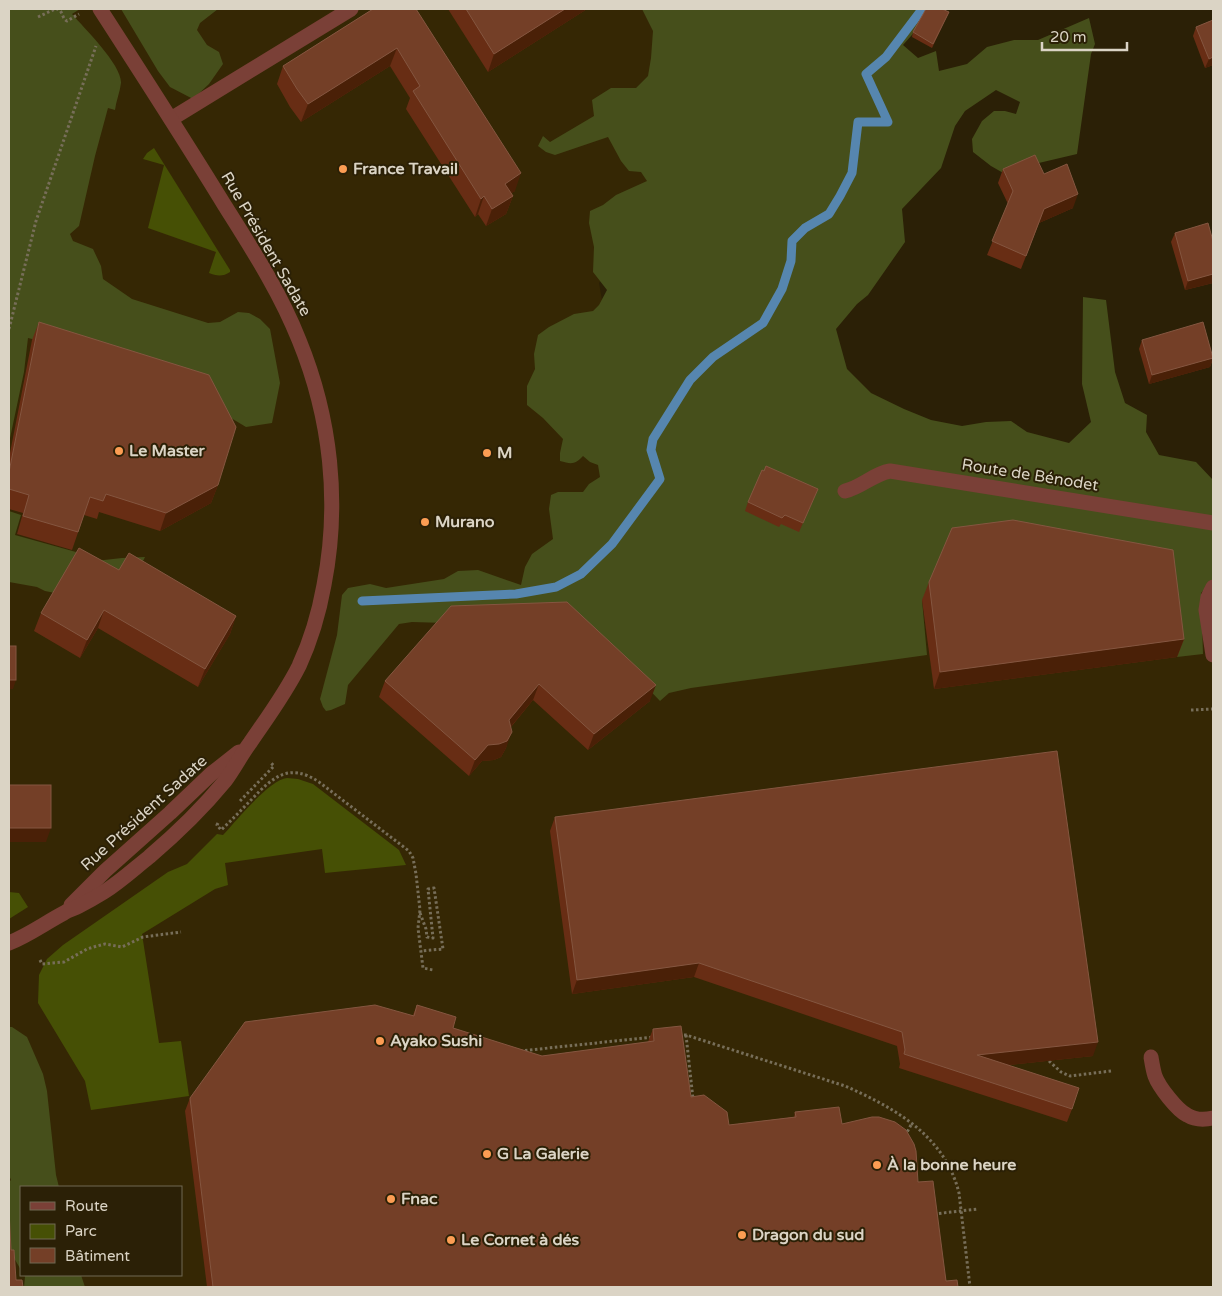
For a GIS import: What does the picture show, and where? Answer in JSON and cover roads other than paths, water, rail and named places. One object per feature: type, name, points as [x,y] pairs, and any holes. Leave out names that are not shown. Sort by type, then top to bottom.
[{"type":"street","name":"Rue Président Sadate","points":[[9,943],[83,904],[118,883],[176,834],[216,792],[273,712],[298,668],[307,648],[319,610],[328,566],[332,523],[332,480],[327,441],[315,384],[299,338],[275,289],[251,247],[100,9]]},
{"type":"street","points":[[171,120],[352,9]]},
{"type":"street","name":"Route de Bénodet","points":[[846,490],[884,472],[896,471],[1213,523]]},
{"type":"street","points":[[1213,587],[1208,597],[1206,610],[1213,654]]},
{"type":"street","points":[[1151,1057],[1155,1077],[1176,1106],[1186,1115],[1203,1120],[1213,1118]]},
{"type":"waterway","points":[[362,601],[516,594],[556,587],[581,574],[612,544],[660,479],[651,450],[653,439],[690,380],[713,357],[763,323],[782,289],[791,261],[792,241],[805,228],[829,214],[840,196],[852,173],[858,122],[888,122],[866,74],[886,57],[921,9]]},
{"type":"place","name":"France Travail","points":[[343,169]]},
{"type":"place","name":"Le Master","points":[[119,451]]},
{"type":"place","name":"M","points":[[487,453]]},
{"type":"place","name":"Murano","points":[[425,522]]},
{"type":"place","name":"Ayako Sushi","points":[[380,1041]]},
{"type":"place","name":"G La Galerie","points":[[487,1154]]},
{"type":"place","name":"À la bonne heure","points":[[877,1165]]},
{"type":"place","name":"Fnac","points":[[391,1199]]},
{"type":"place","name":"Dragon du sud","points":[[742,1235]]},
{"type":"place","name":"Le Cornet à dés","points":[[451,1240]]}]
